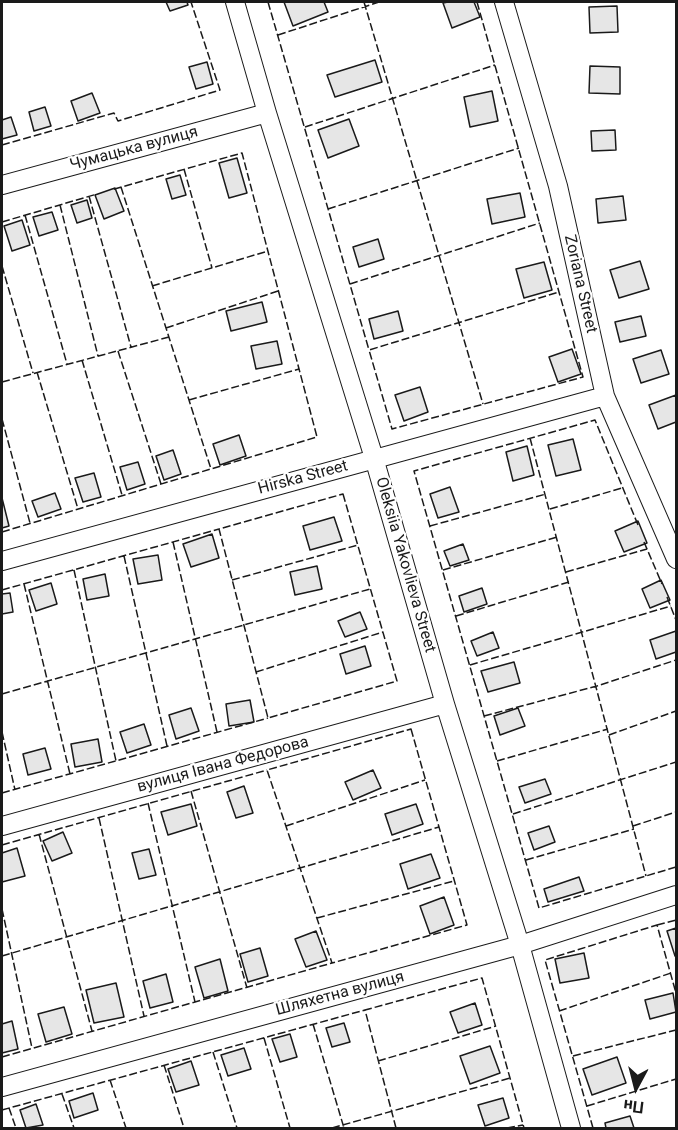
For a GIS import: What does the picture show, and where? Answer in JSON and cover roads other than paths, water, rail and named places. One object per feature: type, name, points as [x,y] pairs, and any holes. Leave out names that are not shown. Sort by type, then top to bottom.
[{"type":"street","name":"Oleksiia Yakovlieva Street","points":[[235,2],[374,458],[445,704],[520,945],[571,1128]]},
{"type":"street","name":"Zoriana Street","points":[[504,2],[558,186],[605,396],[676,559]]},
{"type":"street","name":"Чумацька вулиця","points":[[2,185],[267,113]]},
{"type":"street","name":"Hirska Street","points":[[2,561],[605,396]]},
{"type":"street","name":"вулиця Івана Федорова","points":[[2,826],[445,704]]},
{"type":"street","name":"Шляхетна вулиця","points":[[2,1087],[520,945],[676,895]]}]
